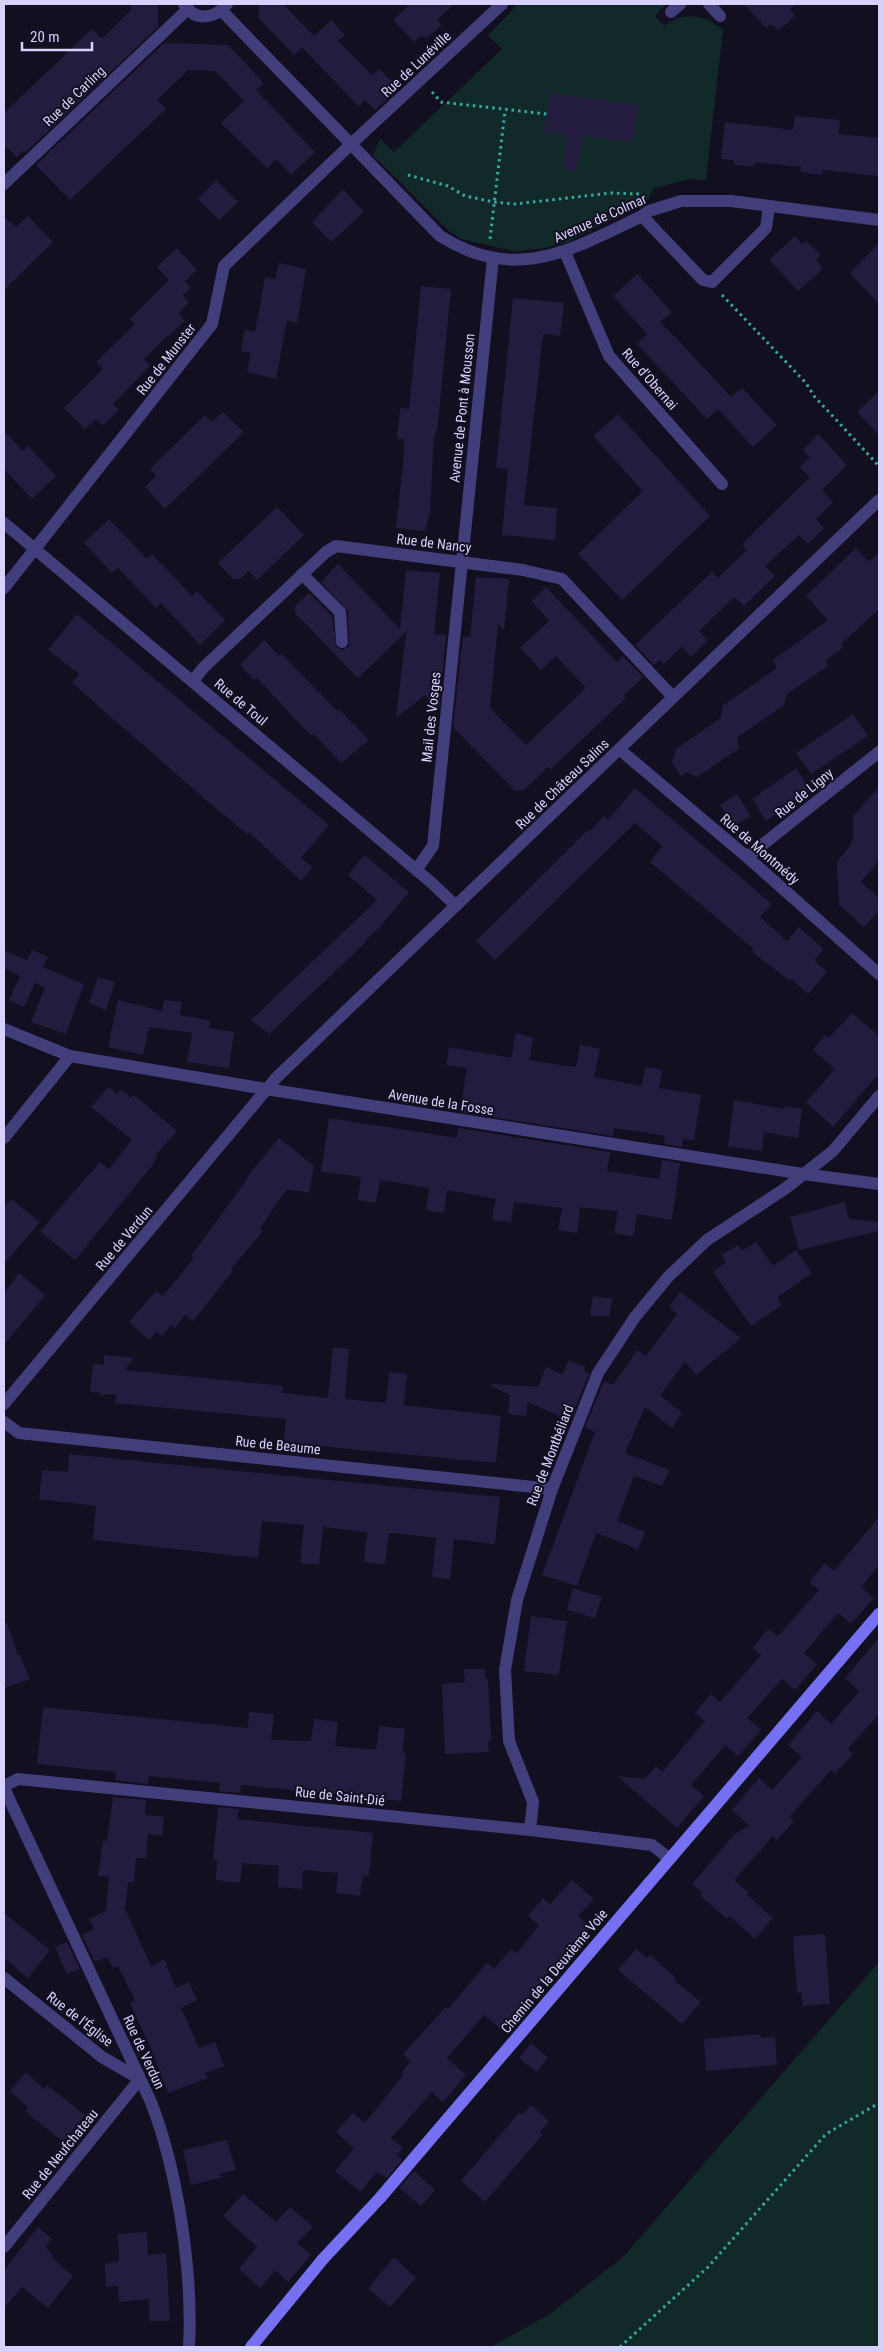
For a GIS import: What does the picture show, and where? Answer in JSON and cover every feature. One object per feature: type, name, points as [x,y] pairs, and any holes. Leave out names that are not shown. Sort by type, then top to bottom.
[{"type":"street","name":"Rue de Lunéville","points":[[350,145],[502,4]]},
{"type":"street","points":[[709,4],[720,16]]},
{"type":"street","points":[[186,7],[204,17],[214,16],[224,7]]},
{"type":"street","name":"Rue de Carling","points":[[4,184],[186,7]]},
{"type":"street","name":"Avenue de Colmar","points":[[224,7],[350,145],[440,236],[460,248],[493,258],[534,260],[565,252],[649,211],[680,201],[731,202],[879,220]]},
{"type":"street","name":"Rue de Munster","points":[[4,588],[212,324],[224,266],[350,145]]},
{"type":"street","points":[[642,216],[703,280],[712,282],[766,228],[769,206]]},
{"type":"street","name":"Rue d'Obernai","points":[[565,252],[609,356],[722,484]]},
{"type":"street","name":"Avenue de Pont à Mousson","points":[[462,562],[493,258]]},
{"type":"street","name":"Rue de Château Salins","points":[[266,1089],[879,500]]},
{"type":"street","name":"Rue de Toul","points":[[4,523],[193,680],[456,906]]},
{"type":"street","name":"Rue de Nancy","points":[[193,680],[203,668],[302,574],[326,552],[336,546],[523,570],[562,579],[673,697]]},
{"type":"street","name":"Mail des Vosges","points":[[416,870],[433,846],[462,562]]},
{"type":"street","points":[[302,574],[340,612],[342,642]]},
{"type":"street","name":"Rue de Montmédy","points":[[619,750],[747,857],[879,974]]},
{"type":"street","name":"Rue de Ligny","points":[[747,857],[879,752]]},
{"type":"street","name":"Avenue de la Fosse","points":[[4,1029],[70,1056],[803,1174],[879,1184]]},
{"type":"street","points":[[4,1138],[70,1056]]},
{"type":"street","name":"Rue de Verdun","points":[[4,1404],[266,1089]]},
{"type":"street","name":"Rue de Montbéliard","points":[[530,1830],[532,1802],[509,1742],[505,1670],[517,1600],[552,1489],[598,1373],[635,1317],[668,1277],[707,1240],[786,1188],[833,1151],[879,1096]]},
{"type":"street","name":"Rue de Beaume","points":[[4,1422],[19,1433],[552,1489]]},
{"type":"street","name":"Chemin de la Deuxième Voie","points":[[251,2347],[323,2259],[380,2198],[879,1614]]},
{"type":"street","name":"Rue de Saint-Dié","points":[[4,1787],[18,1779],[530,1830],[652,1845],[670,1859]]},
{"type":"street","name":"Rue de Verdun","points":[[4,1787],[140,2079],[163,2134],[178,2202],[186,2269],[189,2347]]},
{"type":"street","name":"Rue de l'Église","points":[[4,1978],[102,2057],[140,2079]]},
{"type":"street","name":"Rue de Neufchateau","points":[[4,2247],[140,2079]]},
{"type":"path","points":[[421,80],[441,102],[547,114]]},
{"type":"path","points":[[491,233],[505,110]]},
{"type":"path","points":[[402,173],[415,179],[448,186],[465,196],[494,202],[516,204],[610,193],[659,193],[668,205]]},
{"type":"path","points":[[712,282],[879,466]]},
{"type":"path","points":[[620,2347],[708,2267],[826,2134],[879,2103]]},
{"type":"green space","points":[[517,4],[666,4],[655,16],[664,26],[679,18],[694,16],[709,21],[723,30],[706,180],[691,179],[654,188],[648,200],[568,242],[545,248],[515,251],[461,239],[449,231],[373,155],[380,139],[394,152],[502,49],[488,35]]},
{"type":"green space","points":[[879,1962],[879,2347],[491,2347],[550,2314],[624,2256]]},
{"type":"building","points":[[131,4],[158,4],[158,27],[25,153],[23,151],[17,157],[4,145],[4,113],[92,29],[102,39],[131,10]]},
{"type":"building","points":[[259,4],[283,4],[314,36],[294,55],[259,18]]},
{"type":"building","points":[[410,4],[454,4],[437,20],[442,25],[426,39],[422,35],[414,42],[393,20]]},
{"type":"building","points":[[744,4],[796,4],[790,9],[795,16],[778,31],[771,24],[766,28]]},
{"type":"building","points":[[331,20],[345,35],[338,41],[372,75],[379,69],[399,88],[375,110],[365,100],[359,107],[302,47]]},
{"type":"building","points":[[164,43],[228,45],[264,83],[256,90],[315,152],[291,175],[276,159],[267,168],[221,123],[244,101],[215,71],[188,70],[157,100],[166,109],[70,200],[36,165]]},
{"type":"building","points":[[550,93],[639,105],[633,142],[583,136],[576,171],[563,169],[567,135],[544,132]]},
{"type":"building","points":[[795,116],[840,120],[838,134],[879,138],[879,176],[823,170],[822,175],[801,172],[801,167],[755,162],[754,167],[734,165],[734,160],[721,159],[725,122],[793,130]]},
{"type":"building","points":[[216,180],[238,202],[219,220],[198,199]]},
{"type":"building","points":[[343,189],[364,212],[331,242],[312,222]]},
{"type":"building","points":[[28,216],[53,242],[4,290],[4,217],[16,227]]},
{"type":"building","points":[[795,236],[802,244],[806,241],[820,254],[816,260],[823,269],[798,291],[769,260]]},
{"type":"building","points":[[879,243],[879,304],[850,273]]},
{"type":"building","points":[[177,248],[197,270],[185,281],[191,288],[183,295],[189,302],[179,313],[185,321],[144,359],[150,366],[113,404],[119,410],[103,425],[96,419],[85,429],[64,408],[103,369],[96,362],[135,324],[130,319],[169,280],[157,267]]},
{"type":"building","points":[[279,263],[306,269],[297,323],[287,320],[276,379],[247,372],[251,353],[241,351],[245,330],[255,332],[265,277],[275,279]]},
{"type":"building","points":[[637,274],[672,312],[660,322],[731,397],[742,388],[777,425],[753,447],[718,409],[707,419],[637,344],[647,334],[613,296]]},
{"type":"building","points":[[421,286],[451,289],[438,422],[436,434],[434,434],[430,512],[425,531],[396,528],[404,454],[404,439],[397,439],[400,408],[409,409]]},
{"type":"building","points":[[513,298],[564,303],[560,336],[543,334],[524,505],[557,508],[555,540],[502,535],[508,469],[496,467]]},
{"type":"building","points":[[879,391],[879,435],[857,412]]},
{"type":"building","points":[[223,412],[244,432],[165,509],[145,487],[156,476],[150,469],[205,415],[212,422]]},
{"type":"building","points":[[618,414],[710,516],[622,600],[578,554],[643,491],[593,436]]},
{"type":"building","points":[[4,431],[23,451],[28,446],[56,476],[32,499],[4,469]]},
{"type":"building","points":[[818,434],[847,465],[822,490],[833,502],[816,519],[824,528],[808,544],[799,535],[765,566],[775,576],[744,606],[734,597],[699,631],[708,640],[691,657],[682,646],[664,664],[660,660],[654,665],[635,645],[712,572],[718,578],[747,550],[742,544],[810,477],[800,467],[810,457],[803,450]]},
{"type":"building","points":[[277,507],[304,535],[257,580],[249,571],[240,579],[233,579],[218,563]]},
{"type":"building","points":[[109,519],[147,559],[152,554],[192,596],[197,591],[225,620],[200,645],[161,603],[156,608],[118,568],[112,573],[84,543]]},
{"type":"building","points":[[856,548],[869,562],[879,553],[879,609],[841,644],[843,648],[825,661],[828,666],[787,694],[784,705],[738,737],[738,749],[697,777],[687,772],[681,776],[672,763],[676,749],[721,718],[722,706],[777,668],[773,660],[828,620],[806,596]]},
{"type":"building","points":[[338,564],[400,629],[406,570],[440,573],[434,634],[446,635],[439,710],[425,695],[396,718],[406,632],[358,678],[295,613],[295,606],[309,593],[332,616],[336,647],[343,650],[349,646],[348,611],[321,582]]},
{"type":"building","points":[[476,577],[509,579],[504,630],[498,624],[490,708],[526,745],[586,688],[556,656],[541,670],[520,648],[549,621],[532,601],[546,587],[617,662],[623,656],[643,677],[623,696],[626,698],[551,769],[548,767],[524,790],[515,791],[453,727],[463,637],[470,637]]},
{"type":"building","points":[[77,614],[329,825],[301,858],[313,867],[301,881],[249,832],[247,834],[205,799],[72,683],[79,674],[48,650]]},
{"type":"building","points":[[264,640],[279,656],[282,654],[337,711],[339,709],[369,740],[341,763],[314,734],[311,736],[257,678],[254,680],[240,665]]},
{"type":"building","points":[[853,714],[868,736],[811,774],[796,753]]},
{"type":"building","points":[[796,768],[811,791],[766,821],[752,799]]},
{"type":"building","points":[[879,787],[879,857],[876,864],[861,882],[879,898],[879,911],[864,927],[839,905],[837,862],[850,846],[853,838],[853,816]]},
{"type":"building","points":[[635,788],[772,904],[760,917],[787,941],[799,927],[824,949],[814,960],[827,972],[808,994],[791,979],[790,981],[751,951],[754,949],[650,862],[662,846],[635,823],[495,960],[476,941],[588,830],[590,831],[604,816],[608,820]]},
{"type":"building","points":[[737,794],[751,816],[734,826],[720,805]]},
{"type":"building","points":[[364,855],[409,892],[366,942],[269,1034],[251,1020],[377,900],[348,875]]},
{"type":"building","points":[[32,950],[48,957],[43,967],[84,984],[66,1034],[31,1022],[45,988],[35,983],[24,1007],[9,1000],[20,976],[4,968],[4,951],[27,960]]},
{"type":"building","points":[[98,977],[115,982],[106,1010],[89,1003]]},
{"type":"building","points":[[118,1000],[162,1011],[164,1000],[182,1002],[180,1015],[210,1021],[209,1028],[234,1032],[229,1068],[187,1062],[192,1033],[149,1027],[143,1055],[108,1047]]},
{"type":"building","points":[[852,1013],[879,1036],[879,1073],[833,1127],[806,1102],[835,1069],[813,1050],[825,1035],[829,1038]]},
{"type":"building","points":[[516,1033],[533,1038],[529,1060],[576,1067],[580,1045],[600,1049],[594,1077],[642,1086],[645,1067],[662,1070],[659,1088],[701,1095],[694,1140],[683,1139],[682,1147],[664,1144],[665,1136],[642,1132],[614,1128],[613,1136],[460,1112],[467,1068],[446,1065],[449,1047],[511,1058]]},
{"type":"building","points":[[108,1087],[117,1094],[121,1090],[131,1098],[134,1095],[177,1131],[155,1156],[157,1158],[151,1167],[75,1260],[40,1231],[100,1162],[109,1169],[132,1140],[91,1107]]},
{"type":"building","points":[[734,1100],[784,1109],[784,1106],[802,1109],[798,1138],[764,1132],[762,1151],[728,1146]]},
{"type":"building","points":[[329,1118],[457,1138],[458,1128],[610,1152],[607,1171],[659,1179],[662,1160],[680,1163],[672,1220],[637,1214],[633,1236],[624,1235],[614,1233],[618,1211],[580,1207],[577,1233],[558,1230],[562,1208],[514,1202],[511,1222],[492,1220],[496,1199],[447,1190],[444,1213],[435,1212],[426,1210],[429,1188],[380,1180],[376,1203],[358,1200],[361,1177],[321,1172]]},
{"type":"building","points":[[279,1138],[314,1166],[309,1193],[287,1189],[260,1228],[263,1231],[231,1269],[233,1271],[193,1321],[185,1315],[175,1328],[171,1325],[162,1336],[156,1332],[149,1340],[129,1322],[156,1291],[163,1296],[194,1258],[191,1256],[247,1177]]},
{"type":"building","points":[[11,1199],[40,1222],[4,1264],[4,1208]]},
{"type":"building","points":[[844,1202],[849,1219],[879,1222],[879,1231],[799,1250],[790,1217]]},
{"type":"building","points":[[756,1242],[773,1266],[796,1250],[812,1273],[777,1298],[782,1305],[751,1326],[713,1272],[726,1262],[721,1255],[738,1245],[742,1251]]},
{"type":"building","points":[[19,1273],[45,1295],[4,1345],[4,1293]]},
{"type":"building","points":[[680,1292],[741,1338],[696,1375],[685,1362],[660,1395],[682,1413],[672,1428],[645,1407],[625,1453],[669,1470],[662,1486],[634,1476],[617,1521],[645,1532],[638,1549],[596,1533],[577,1586],[542,1575],[595,1432],[585,1427],[604,1381],[613,1385],[637,1350],[646,1356],[677,1314],[669,1307]]},
{"type":"building","points":[[593,1296],[612,1299],[609,1317],[590,1315]]},
{"type":"building","points":[[333,1347],[349,1349],[345,1399],[386,1403],[389,1372],[407,1374],[404,1405],[501,1416],[496,1463],[284,1441],[286,1419],[115,1403],[116,1395],[105,1394],[101,1398],[101,1393],[90,1392],[93,1364],[104,1365],[104,1355],[134,1358],[124,1370],[283,1386],[282,1393],[328,1398]]},
{"type":"building","points":[[569,1360],[585,1367],[584,1371],[589,1374],[570,1421],[528,1402],[526,1416],[508,1414],[510,1395],[491,1386],[492,1384],[538,1387],[546,1367],[562,1374]]},
{"type":"building","points":[[69,1454],[500,1497],[495,1544],[454,1539],[450,1579],[432,1577],[436,1538],[413,1535],[389,1533],[385,1565],[364,1562],[367,1532],[323,1527],[319,1565],[300,1563],[304,1525],[262,1521],[258,1558],[93,1540],[96,1506],[39,1499],[42,1470],[68,1472]]},
{"type":"building","points":[[879,1517],[879,1565],[861,1587],[874,1598],[851,1624],[838,1613],[804,1653],[817,1664],[795,1690],[782,1679],[747,1718],[761,1730],[738,1756],[725,1745],[691,1785],[704,1796],[677,1828],[617,1776],[645,1779],[656,1766],[662,1772],[705,1721],[695,1713],[703,1703],[711,1694],[720,1702],[761,1655],[752,1648],[768,1629],[778,1636],[819,1590],[809,1582],[825,1563],[834,1571]]},
{"type":"building","points":[[573,1588],[602,1597],[595,1618],[567,1610]]},
{"type":"building","points":[[531,1616],[567,1621],[559,1675],[524,1671]]},
{"type":"building","points":[[4,1623],[7,1623],[18,1655],[20,1655],[30,1679],[4,1688]]},
{"type":"building","points":[[879,1638],[879,1714],[848,1749],[853,1754],[835,1773],[831,1770],[789,1817],[794,1821],[777,1840],[773,1836],[734,1880],[749,1893],[747,1895],[773,1918],[755,1939],[729,1916],[727,1919],[700,1896],[703,1893],[692,1884],[734,1835],[749,1825],[732,1810],[759,1778],[772,1790],[802,1757],[788,1745],[817,1711],[831,1724],[859,1691],[845,1678]]},
{"type":"building","points":[[464,1669],[485,1669],[485,1679],[488,1678],[491,1741],[488,1742],[489,1752],[445,1754],[442,1684],[465,1682]]},
{"type":"building","points":[[43,1707],[248,1728],[249,1712],[274,1714],[271,1740],[311,1741],[314,1719],[338,1722],[335,1746],[376,1750],[379,1726],[405,1729],[402,1753],[406,1753],[401,1801],[241,1785],[240,1793],[219,1791],[220,1783],[149,1776],[148,1784],[115,1780],[116,1772],[37,1764]]},
{"type":"building","points":[[113,1797],[146,1800],[145,1815],[164,1817],[162,1836],[148,1834],[146,1858],[136,1858],[134,1882],[128,1882],[125,1909],[151,1966],[164,1959],[176,1988],[189,1982],[197,2000],[181,2008],[199,2048],[215,2042],[224,2066],[205,2073],[208,2078],[168,2093],[149,2044],[130,2003],[135,2000],[118,1966],[113,1968],[107,1957],[95,1962],[82,1935],[94,1929],[89,1919],[106,1911],[109,1877],[98,1876],[103,1841],[107,1841]]},
{"type":"building","points":[[218,1807],[239,1809],[237,1819],[373,1833],[369,1876],[363,1875],[360,1896],[336,1893],[338,1873],[303,1870],[302,1889],[278,1887],[279,1866],[242,1863],[240,1883],[216,1880],[217,1860],[213,1860]]},
{"type":"building","points":[[572,1880],[594,1899],[578,1916],[591,1927],[565,1958],[562,1956],[528,1998],[530,2000],[503,2031],[484,2015],[447,2058],[466,2075],[443,2102],[432,2092],[391,2138],[403,2148],[397,2155],[402,2160],[387,2178],[377,2172],[360,2192],[335,2171],[354,2148],[336,2132],[353,2113],[365,2123],[403,2075],[401,2073],[411,2061],[403,2054],[446,2007],[448,2009],[487,1963],[494,1969],[511,1949],[517,1953],[539,1925],[528,1916],[543,1898],[550,1904]]},
{"type":"building","points":[[4,1913],[50,1950],[28,1978],[4,1958]]},
{"type":"building","points":[[825,1934],[830,2004],[803,2006],[801,1992],[797,1993],[793,1936]]},
{"type":"building","points":[[67,1942],[80,1969],[67,1974],[55,1947]]},
{"type":"building","points":[[636,1949],[647,1958],[650,1955],[676,1978],[674,1980],[701,2002],[682,2024],[618,1970]]},
{"type":"building","points":[[760,2034],[761,2038],[775,2037],[777,2065],[706,2071],[704,2039]]},
{"type":"building","points":[[531,2043],[548,2058],[536,2072],[519,2058]]},
{"type":"building","points":[[26,2072],[44,2089],[47,2085],[85,2115],[63,2142],[25,2111],[28,2107],[10,2091]]},
{"type":"building","points":[[531,2105],[549,2121],[540,2132],[543,2134],[485,2202],[461,2181],[519,2113],[522,2115]]},
{"type":"building","points":[[227,2140],[236,2170],[219,2174],[223,2177],[191,2185],[183,2150]]},
{"type":"building","points":[[414,2171],[435,2190],[421,2206],[399,2188]]},
{"type":"building","points":[[243,2194],[276,2222],[290,2207],[313,2227],[297,2243],[311,2255],[288,2282],[275,2270],[260,2288],[239,2269],[257,2247],[223,2216]]},
{"type":"building","points":[[38,2227],[52,2239],[45,2247],[53,2255],[52,2257],[73,2276],[48,2308],[22,2287],[4,2308],[4,2270]]},
{"type":"building","points":[[147,2232],[148,2255],[166,2253],[170,2321],[149,2321],[149,2299],[119,2302],[118,2286],[106,2287],[105,2264],[119,2261],[118,2234]]},
{"type":"building","points":[[394,2257],[416,2278],[390,2307],[368,2288]]}]
